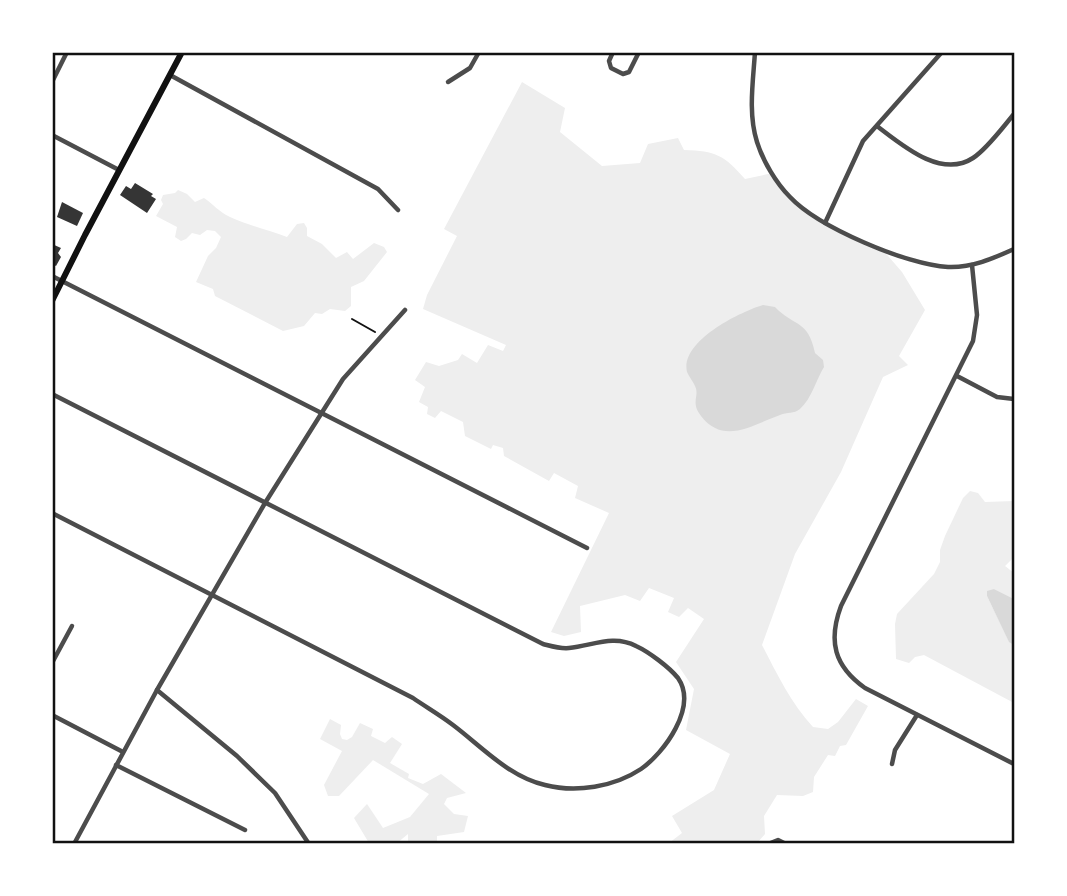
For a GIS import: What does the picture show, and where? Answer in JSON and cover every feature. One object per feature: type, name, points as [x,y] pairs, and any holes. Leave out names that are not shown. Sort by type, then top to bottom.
[{"type":"main road","points":[[52,301],[182,52]]},
{"type":"street","points":[[52,82],[68,52]]},
{"type":"street","points":[[448,82],[470,68],[479,52]]},
{"type":"street","points":[[613,52],[609,61],[611,68],[623,74],[629,72],[639,52]]},
{"type":"street","points":[[755,52],[752,114],[757,143],[789,196],[806,211],[825,223],[894,255],[947,267],[972,265],[1014,249]]},
{"type":"street","points":[[825,223],[863,141],[942,52]]},
{"type":"street","points":[[170,75],[378,190],[398,210]]},
{"type":"street","points":[[877,126],[921,156],[943,164],[959,164],[974,157],[1014,114]]},
{"type":"street","points":[[52,135],[119,170]]},
{"type":"street","points":[[972,265],[977,315],[973,341],[850,585],[834,630],[834,642],[841,663],[855,681],[1014,764]]},
{"type":"street","points":[[52,276],[587,548]]},
{"type":"street","points":[[74,844],[157,690],[265,503],[343,379],[405,310]]},
{"type":"street","points":[[957,376],[997,397],[1014,399]]},
{"type":"street","points":[[52,394],[543,644],[568,648],[617,639],[636,646],[678,679],[684,699],[680,720],[664,748],[640,769],[607,784],[570,789],[528,780],[513,773],[451,723],[413,698],[52,513]]},
{"type":"street","points":[[52,663],[72,626]]},
{"type":"street","points":[[157,690],[237,756],[275,793],[309,844]]},
{"type":"street","points":[[52,715],[123,752]]},
{"type":"street","points":[[892,764],[895,750],[917,715]]},
{"type":"street","points":[[116,765],[245,830]]},
{"type":"street","points":[[770,842],[778,840],[786,844]]},
{"type":"path","points":[[352,319],[382,336]]},
{"type":"shaded area","points":[[522,82],[565,108],[560,132],[602,166],[640,163],[648,144],[678,138],[684,150],[719,156],[745,179],[773,173],[789,196],[825,223],[882,249],[902,272],[925,310],[899,356],[908,365],[883,377],[841,472],[795,554],[762,645],[791,698],[813,727],[828,729],[838,722],[856,699],[868,706],[846,745],[840,746],[835,756],[828,755],[814,777],[813,792],[803,796],[777,795],[764,816],[765,834],[757,843],[669,843],[682,833],[672,816],[714,790],[730,754],[686,730],[694,689],[676,662],[704,619],[688,608],[679,617],[668,612],[674,598],[649,588],[640,601],[625,595],[580,606],[581,632],[564,636],[551,632],[609,513],[575,498],[578,486],[554,473],[549,481],[504,456],[503,448],[493,445],[491,449],[465,436],[463,422],[441,411],[435,418],[427,414],[428,407],[419,402],[425,387],[415,380],[426,362],[439,366],[458,360],[462,354],[477,363],[488,345],[503,351],[506,345],[423,309],[427,295],[457,236],[444,229]]},
{"type":"shaded area","points":[[178,190],[195,202],[204,198],[230,217],[287,237],[297,224],[304,223],[307,236],[322,244],[336,258],[347,252],[353,259],[374,243],[384,247],[387,252],[364,281],[351,287],[351,306],[345,311],[330,309],[322,314],[315,313],[304,326],[283,331],[215,296],[213,289],[196,282],[208,256],[221,237],[215,231],[207,230],[200,235],[192,233],[181,241],[175,237],[177,227],[156,216],[163,204],[163,195]]},
{"type":"shaded area","points":[[763,305],[775,307],[804,329],[815,353],[823,360],[824,367],[808,400],[798,411],[739,430],[719,430],[710,425],[698,411],[696,390],[687,372],[687,361],[693,349],[714,330],[740,314]]},
{"type":"shaded area","points":[[970,491],[978,493],[985,502],[1014,501],[1014,557],[1005,566],[1014,573],[1014,599],[994,589],[987,596],[1009,641],[1014,645],[1014,703],[924,655],[915,657],[909,663],[896,659],[897,614],[934,574],[940,562],[940,550],[945,536],[963,498]]},
{"type":"shaded area","points":[[994,589],[1014,599],[1014,645],[1009,642],[987,596],[987,591]]},
{"type":"shaded area","points":[[330,719],[341,725],[342,739],[352,737],[360,723],[373,729],[371,736],[385,743],[392,737],[402,744],[390,763],[409,774],[408,778],[423,784],[441,774],[466,793],[447,798],[444,804],[454,814],[468,816],[464,832],[437,836],[437,843],[408,843],[408,834],[397,843],[369,843],[354,818],[367,804],[383,828],[410,817],[429,794],[373,760],[339,796],[328,796],[324,785],[342,751],[320,739]]},
{"type":"building","points":[[135,183],[153,194],[151,196],[156,199],[147,213],[120,195],[126,186],[131,189]]},
{"type":"building","points":[[62,202],[83,213],[77,226],[57,217]]},
{"type":"building","points":[[52,244],[61,248],[58,253],[61,257],[56,266],[52,264]]}]
